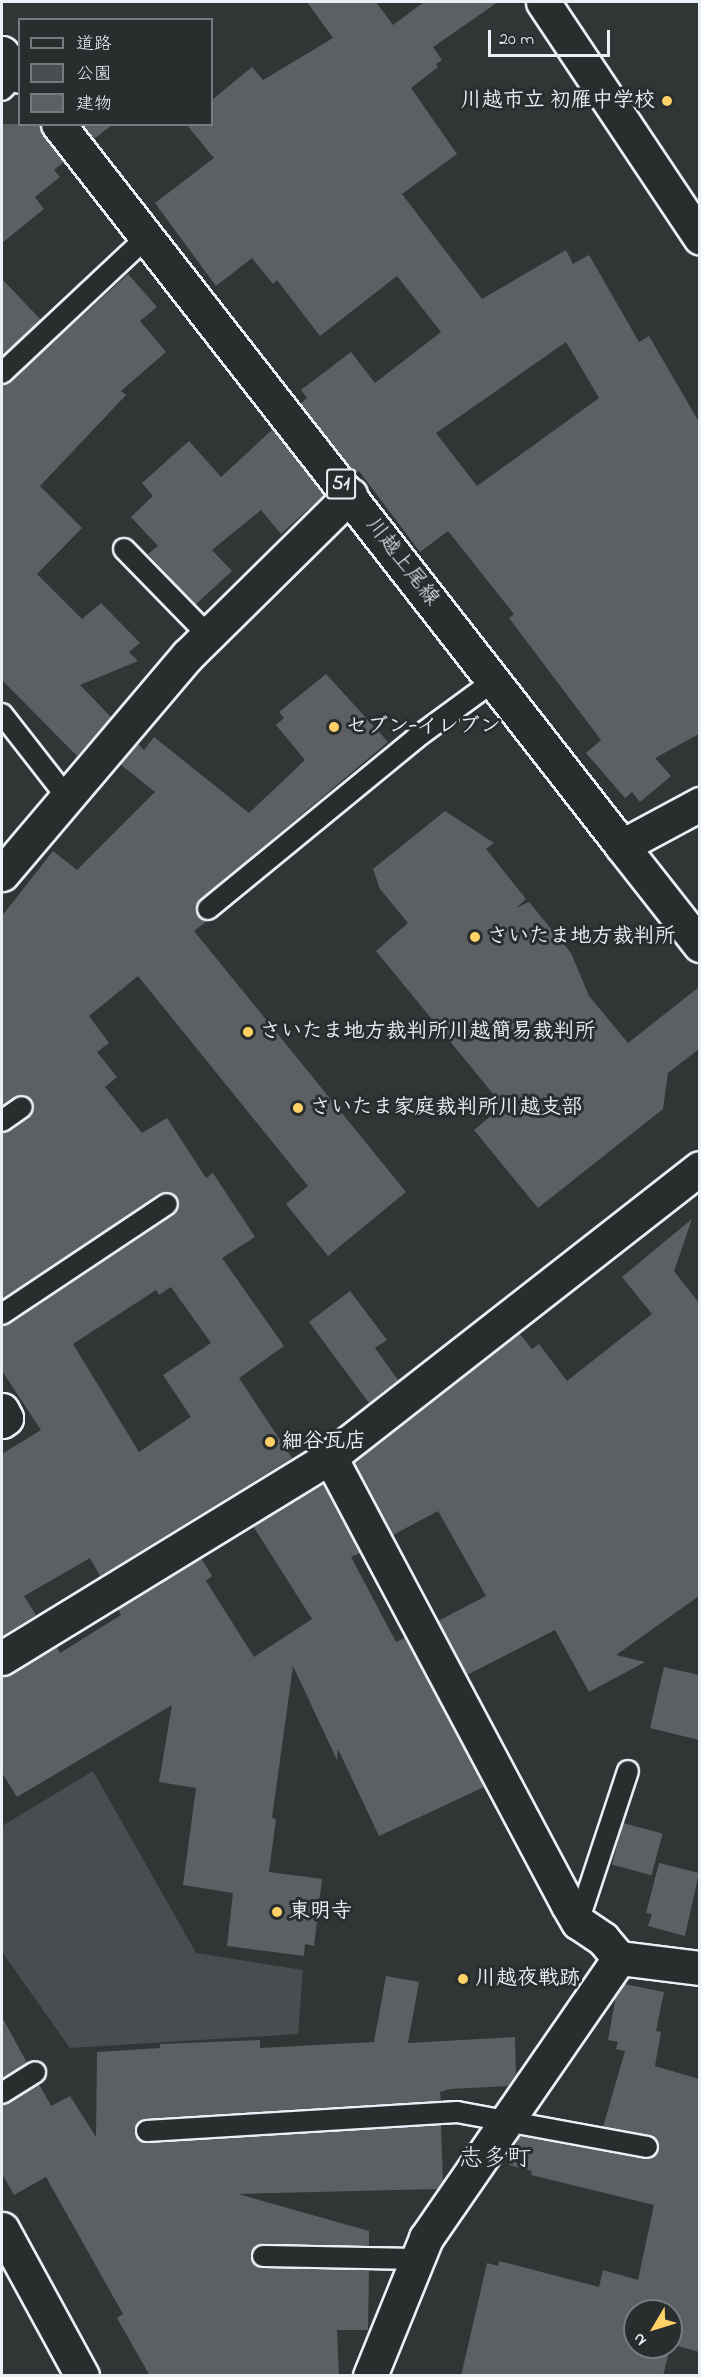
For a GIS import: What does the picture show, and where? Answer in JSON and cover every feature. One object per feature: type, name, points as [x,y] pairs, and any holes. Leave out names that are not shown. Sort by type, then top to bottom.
[{"type":"street","points":[[543,2],[699,237]]},
{"type":"street","name":"川越上尾線","points":[[60,126],[495,680],[699,945]]},
{"type":"street","points":[[2,874],[66,796],[208,635],[350,495]]},
{"type":"street","points":[[622,846],[699,804]]},
{"type":"street","points":[[2,1659],[330,1457],[699,1168]]},
{"type":"street","points":[[2,1410],[6,1418],[2,1421]]},
{"type":"street","points":[[330,1457],[579,1922],[603,1939],[619,1958],[699,1968]]},
{"type":"street","points":[[370,2376],[426,2238],[619,1958]]},
{"type":"street","points":[[2,2229],[82,2376]]},
{"type":"lane","points":[[2,373],[147,237]]},
{"type":"lane","points":[[124,549],[208,635]]},
{"type":"lane","points":[[208,909],[416,738],[495,680]]},
{"type":"lane","points":[[2,714],[66,796]]},
{"type":"lane","points":[[2,1122],[22,1107]]},
{"type":"lane","points":[[2,1314],[167,1204]]},
{"type":"lane","points":[[579,1922],[628,1771]]},
{"type":"lane","points":[[2,2093],[35,2072]]},
{"type":"lane","points":[[147,2132],[457,2112],[647,2147]]},
{"type":"lane","points":[[263,2256],[418,2259]]},
{"type":"green space","points":[[93,1771],[196,1953],[303,1970],[298,2034],[70,2048],[2,1952],[2,1826]]},
{"type":"building","points":[[307,2],[376,2],[393,25],[424,2],[498,2],[433,47],[442,60],[436,64],[438,67],[411,88],[457,154],[402,194],[482,299],[566,250],[573,264],[589,255],[639,342],[649,336],[699,422],[699,734],[655,758],[671,776],[640,802],[632,792],[625,798],[586,753],[601,740],[509,618],[514,614],[448,531],[420,552],[359,471],[355,474],[300,404],[307,398],[301,390],[351,352],[375,383],[441,332],[397,276],[320,336],[277,280],[273,284],[252,258],[216,286],[155,203],[214,158],[188,126],[213,126],[213,99],[252,67],[263,80],[333,38]],"holes":[[[566,342],[599,398],[477,486],[436,433]]]},
{"type":"building","points":[[2,124],[41,126],[64,162],[54,170],[60,177],[35,197],[44,209],[2,243]]},
{"type":"building","points":[[84,126],[110,126],[94,139]]},
{"type":"building","points":[[128,274],[157,307],[140,321],[166,352],[121,391],[126,395],[40,486],[82,528],[37,574],[82,619],[101,603],[140,643],[129,652],[138,661],[80,685],[111,717],[77,756],[2,680],[2,385],[10,382]]},
{"type":"building","points":[[2,279],[41,320],[2,357]]},
{"type":"building","points":[[273,429],[324,495],[281,534],[261,510],[212,550],[232,571],[195,605],[148,554],[158,546],[131,517],[153,496],[142,483],[189,441],[221,477]]},
{"type":"building","points":[[326,674],[388,742],[200,900],[196,912],[207,921],[194,931],[406,1192],[328,1256],[286,1204],[308,1186],[138,976],[89,1016],[109,1043],[97,1052],[117,1077],[105,1087],[142,1133],[167,1118],[206,1178],[213,1173],[255,1237],[222,1258],[284,1346],[239,1378],[292,1458],[100,1576],[90,1558],[24,1596],[36,1615],[2,1636],[2,1454],[41,1430],[2,1371],[2,1326],[174,1214],[179,1204],[173,1194],[160,1194],[2,1300],[2,1133],[29,1117],[34,1107],[31,1100],[22,1095],[2,1107],[2,916],[53,851],[77,870],[155,792],[120,764],[137,743],[144,750],[154,737],[249,813],[305,760],[276,725],[284,718],[279,712]],"holes":[[[171,1287],[211,1343],[163,1375],[191,1417],[139,1452],[73,1344],[156,1290],[159,1295]]]},
{"type":"building","points":[[445,811],[494,843],[486,849],[526,899],[516,908],[529,902],[571,953],[589,996],[628,1043],[699,987],[699,1049],[668,1073],[663,1109],[538,1208],[474,1130],[503,1106],[376,951],[408,923],[380,889],[373,869]]},
{"type":"building","points":[[692,1219],[674,1271],[699,1303],[699,1596],[616,1655],[645,1662],[589,1692],[555,1630],[467,1675],[438,1621],[486,1596],[438,1511],[393,1535],[354,1462],[519,1333],[532,1349],[539,1344],[567,1381],[652,1314],[622,1277]]},
{"type":"building","points":[[350,1291],[387,1340],[375,1348],[398,1380],[369,1403],[309,1322]]},
{"type":"building","points":[[323,1483],[360,1553],[351,1557],[396,1642],[405,1638],[484,1787],[379,1836],[338,1749],[337,1760],[293,1666],[272,1818],[276,1819],[269,1872],[322,1879],[314,1946],[305,1944],[304,1956],[227,1946],[233,1893],[183,1885],[196,1788],[159,1782],[172,1705],[17,1797],[2,1773],[2,1677],[57,1647],[60,1653],[121,1615],[118,1609],[201,1558],[212,1576],[206,1581],[254,1657],[312,1619],[253,1526]]},
{"type":"building","points":[[664,1667],[699,1675],[699,1740],[650,1728]]},
{"type":"building","points":[[623,1823],[663,1834],[651,1875],[612,1865]]},
{"type":"building","points":[[659,1863],[699,1873],[685,1936],[648,1926],[652,1914],[646,1913]]},
{"type":"building","points":[[386,1976],[419,1982],[408,2043],[515,2037],[516,2074],[508,2086],[450,2089],[440,2092],[441,2101],[146,2119],[140,2121],[135,2131],[137,2138],[148,2143],[441,2125],[443,2181],[437,2189],[238,2194],[369,2231],[369,2246],[263,2244],[253,2249],[251,2256],[256,2266],[263,2268],[369,2270],[368,2330],[337,2330],[339,2376],[150,2376],[117,2318],[123,2314],[46,2177],[14,2195],[2,2174],[2,2105],[39,2084],[51,2106],[70,2096],[96,2137],[97,2052],[160,2048],[160,2044],[260,2040],[260,2048],[374,2042]]},
{"type":"building","points":[[624,1984],[664,1992],[656,2031],[661,2032],[655,2066],[699,2079],[699,2352],[683,2347],[683,2299],[623,2299],[623,2359],[667,2359],[663,2376],[461,2376],[487,2263],[498,2266],[499,2261],[599,2287],[603,2270],[638,2280],[654,2205],[531,2175],[532,2171],[509,2165],[519,2136],[645,2159],[656,2154],[658,2144],[654,2138],[603,2127],[625,2051],[616,2049],[618,2042],[608,2040],[616,1995]]},
{"type":"building","points":[[2,2017],[27,2063],[2,2079]]},
{"type":"place","name":"川越市立 初雁中学校","points":[[667,101]]},
{"type":"place","name":"セブン-イレブン","points":[[334,727]]},
{"type":"place","name":"さいたま地方裁判所","points":[[475,937]]},
{"type":"place","name":"さいたま地方裁判所川越簡易裁判所","points":[[248,1032]]},
{"type":"place","name":"さいたま家庭裁判所川越支部","points":[[298,1108]]},
{"type":"place","name":"細谷瓦店","points":[[270,1442]]},
{"type":"place","name":"東明寺","points":[[277,1912]]},
{"type":"place","name":"川越夜戦跡","points":[[463,1979]]},
{"type":"district","name":"志多町","points":[[495,2160]]}]
